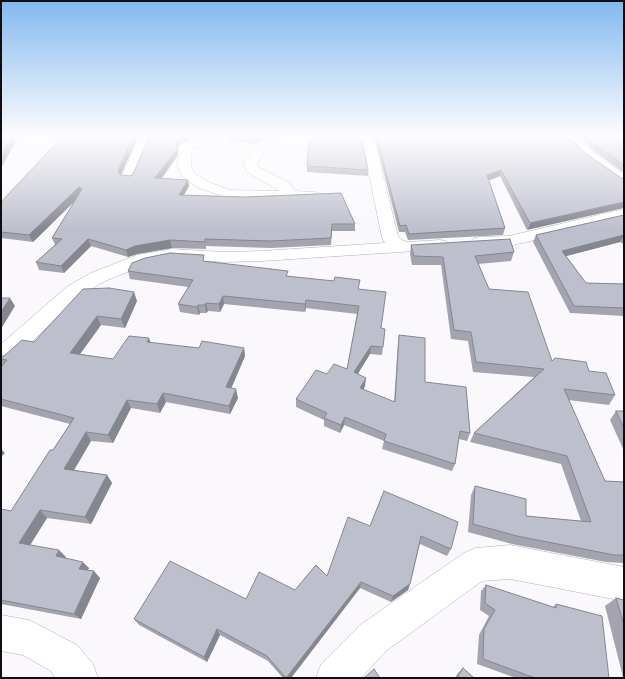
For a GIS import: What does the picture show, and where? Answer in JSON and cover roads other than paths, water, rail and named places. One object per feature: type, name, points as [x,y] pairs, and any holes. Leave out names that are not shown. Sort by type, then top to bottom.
[{"type":"street","points":[[128,178],[133,167]]},
{"type":"street","points":[[185,167],[188,175],[202,184],[227,194],[314,196]]},
{"type":"street","points":[[251,167],[252,169],[261,175],[285,186],[290,195]]},
{"type":"street","points":[[374,167],[390,238],[396,244],[407,246]]},
{"type":"street","points":[[604,167],[624,180]]},
{"type":"street","points":[[1,357],[75,290],[98,277],[143,259],[172,254],[224,257],[262,256],[509,240],[624,214]]},
{"type":"street","points":[[335,678],[374,638],[476,565],[510,562],[624,584]]},
{"type":"street","points":[[1,633],[29,638],[64,658],[79,678]]}]
